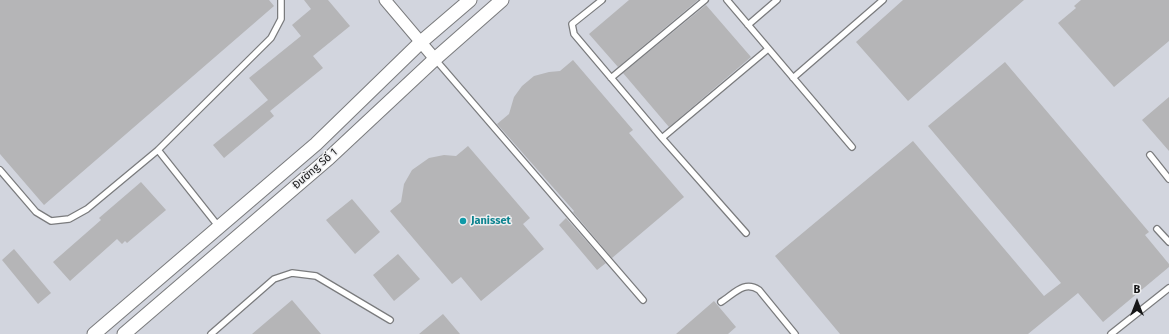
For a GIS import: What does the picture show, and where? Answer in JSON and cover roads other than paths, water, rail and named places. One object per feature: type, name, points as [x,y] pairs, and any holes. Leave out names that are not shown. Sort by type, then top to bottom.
[{"type":"street","points":[[385,0],[435,59]]},
{"type":"street","name":"Đường Số 1","points":[[94,334],[316,144],[421,42],[470,0]]},
{"type":"street","name":"Đường Số 1","points":[[124,334],[329,158],[435,59],[502,0]]},
{"type":"lane","points":[[0,170],[36,212],[50,221],[69,219],[86,209],[158,150],[271,38],[281,19],[281,0]]},
{"type":"lane","points":[[602,0],[572,24],[572,30],[662,138],[746,233]]},
{"type":"lane","points":[[611,78],[705,0]]},
{"type":"lane","points":[[727,0],[852,147]]},
{"type":"lane","points":[[748,25],[777,0]]},
{"type":"lane","points":[[793,78],[883,0]]},
{"type":"lane","points":[[662,138],[768,49]]},
{"type":"lane","points":[[435,59],[643,300]]},
{"type":"lane","points":[[158,150],[219,227]]},
{"type":"lane","points":[[1150,155],[1169,178]]},
{"type":"lane","points":[[1157,229],[1169,242]]},
{"type":"lane","points":[[211,334],[274,279],[292,273],[316,276],[390,320]]},
{"type":"lane","points":[[721,302],[746,285],[752,286],[759,290],[795,334]]},
{"type":"lane","points":[[1111,334],[1169,288]]},
{"type":"place","name":"Janisset","points":[[463,221]]}]
